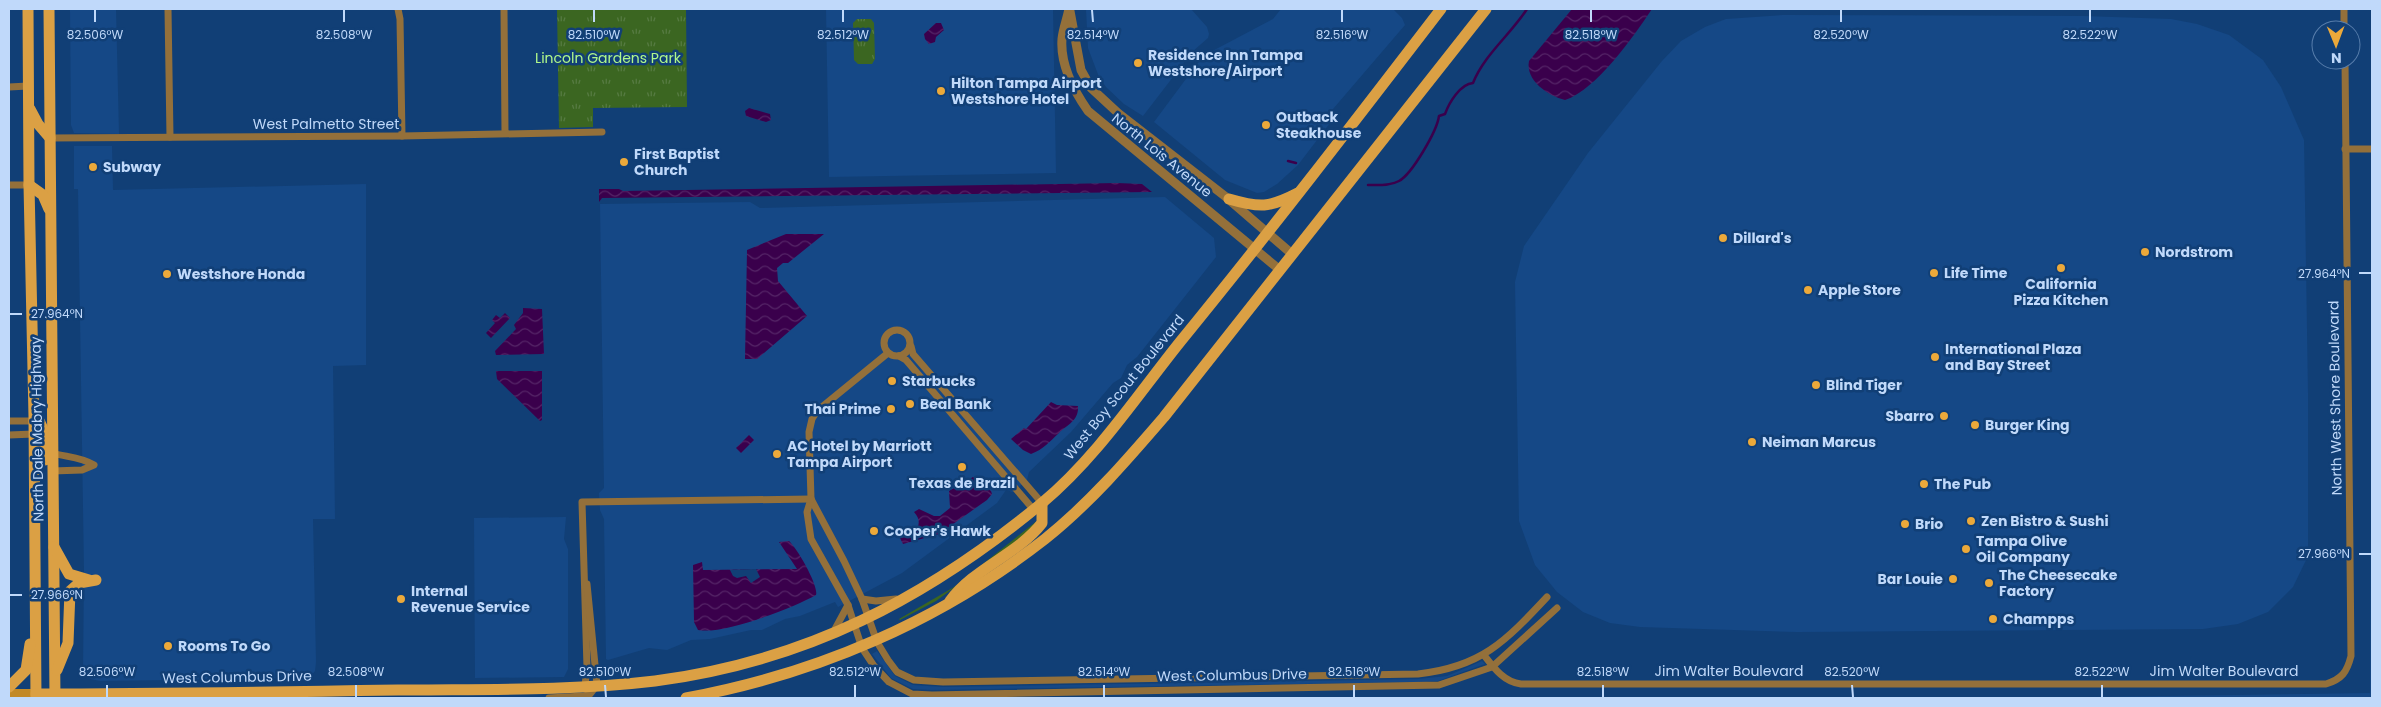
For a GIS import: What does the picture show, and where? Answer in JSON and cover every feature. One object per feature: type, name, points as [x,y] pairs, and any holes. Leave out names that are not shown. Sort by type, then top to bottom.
[{"type":"main road","name":"North Dale Mabry Highway","points":[[28,9],[35,615]]},
{"type":"main road","name":"West Boy Scout Boulevard","points":[[585,686],[653,681],[700,674],[776,654],[832,634],[869,618],[954,570],[988,546],[1037,506],[1091,453],[1270,233],[1441,9]]},
{"type":"main road","points":[[686,698],[760,681],[877,642],[973,590],[1046,538],[1113,476],[1164,417],[1486,9]]},
{"type":"main road","name":"North Dale Mabry Highway","points":[[48,11],[55,696]]},
{"type":"main road","points":[[28,106],[38,124],[50,138]]},
{"type":"main road","points":[[29,185],[42,195],[50,212]]},
{"type":"main road","points":[[1229,200],[1250,205],[1267,206],[1302,191]]},
{"type":"main road","points":[[32,318],[51,318]]},
{"type":"main road","points":[[34,408],[43,429],[46,464],[52,471]]},
{"type":"main road","points":[[948,604],[959,588],[1033,535],[1042,523],[1037,506]]},
{"type":"main road","points":[[53,547],[70,574],[96,580],[80,583],[70,591],[68,643],[54,676]]},
{"type":"main road","points":[[9,687],[26,670],[35,615]]},
{"type":"main road","points":[[35,615],[36,696]]},
{"type":"main road","name":"West Columbus Drive","points":[[9,694],[55,696],[585,686]]},
{"type":"street","points":[[168,9],[170,137]]},
{"type":"street","points":[[398,9],[400,19],[402,136]]},
{"type":"street","points":[[504,9],[505,134]]},
{"type":"street","name":"North Lois Avenue","points":[[1069,9],[1081,70],[1091,88],[1118,113],[1270,233],[1292,254]]},
{"type":"street","name":"North Lois Avenue","points":[[1069,9],[1062,40],[1066,70],[1078,96],[1088,111],[1280,270]]},
{"type":"street","name":"North West Shore Boulevard","points":[[2344,675],[2351,656],[2345,70]]},
{"type":"street","points":[[9,87],[28,86]]},
{"type":"street","name":"West Palmetto Street","points":[[50,138],[402,136],[602,132]]},
{"type":"street","points":[[2345,148],[2372,149]]},
{"type":"street","points":[[9,185],[29,185]]},
{"type":"street","points":[[894,330],[907,334],[913,354],[968,417],[1037,506],[965,431],[906,360],[888,353],[885,348],[884,339],[894,330]]},
{"type":"street","points":[[899,356],[906,353],[911,346]]},
{"type":"street","name":"West Columbus Drive","points":[[888,353],[817,411],[812,419],[809,432],[811,499],[806,512],[811,538],[848,605],[862,648],[874,666],[889,682],[912,694],[1418,687],[1438,685],[1492,666]]},
{"type":"street","points":[[965,431],[968,417]]},
{"type":"street","points":[[9,421],[34,421]]},
{"type":"street","points":[[9,435],[34,434]]},
{"type":"street","points":[[52,453],[88,460],[94,465],[82,470],[52,471]]},
{"type":"street","points":[[585,686],[587,667],[582,502],[811,499]]},
{"type":"street","name":"West Columbus Drive","points":[[811,499],[862,599],[877,642],[897,672],[914,680],[943,682],[1418,674],[1445,671],[1484,655],[1518,627],[1546,597]]},
{"type":"street","points":[[549,698],[584,696],[590,694],[597,685],[585,566]]},
{"type":"street","points":[[862,599],[876,601],[906,598]]},
{"type":"street","points":[[832,634],[848,605]]},
{"type":"street","points":[[1492,666],[1557,608]]},
{"type":"street","name":"Jim Walter Boulevard","points":[[1484,655],[1492,666],[1512,683],[1522,684],[2317,684],[2338,680],[2344,675]]},
{"type":"shaded area","points":[[70,9],[116,9],[119,134],[74,133],[71,125]]},
{"type":"shaded area","name":"Hilton Tampa Airport Westshore Hotel","points":[[826,9],[1053,9],[1056,173],[829,177]]},
{"type":"shaded area","name":"Residence Inn Tampa Westshore/Airport","points":[[1086,9],[1191,9],[1207,27],[1209,34],[1208,38],[1193,51],[1143,116],[1124,104],[1106,87],[1099,77],[1088,48]]},
{"type":"shaded area","points":[[1281,9],[1393,9],[1402,18],[1405,25],[1333,109],[1330,123],[1298,165],[1277,184],[1264,192],[1257,193],[1225,180],[1154,122],[1203,56],[1273,19]]},
{"type":"shaded area","points":[[1783,15],[2084,16],[2171,19],[2197,24],[2229,35],[2263,60],[2281,87],[2304,140],[2308,394],[2308,556],[2293,587],[2268,612],[2238,624],[2203,629],[1797,632],[1640,627],[1610,623],[1583,612],[1557,592],[1535,565],[1519,521],[1515,282],[1524,246],[1588,153],[1662,61],[1681,41],[1705,27],[1726,19]]},
{"type":"shaded area","points":[[74,146],[112,146],[113,190],[366,184],[366,365],[333,366],[335,519],[313,519],[316,662],[315,671],[309,678],[100,681],[86,678],[83,673],[84,571],[78,189],[74,189]]},
{"type":"shaded area","points":[[1165,197],[1214,238],[1216,257],[1137,357],[1127,365],[1121,378],[1113,383],[1071,432],[1029,472],[1027,480],[1013,492],[1006,490],[997,503],[902,573],[838,607],[835,602],[800,616],[785,619],[762,630],[751,630],[710,639],[691,640],[667,650],[649,648],[606,659],[604,519],[600,510],[599,493],[604,488],[600,204],[750,202],[760,208]]},
{"type":"shaded area","points":[[2372,343],[2372,698],[2014,698],[2370,693]]},
{"type":"shaded area","points":[[566,517],[564,539],[568,549],[568,669],[564,677],[475,678],[474,518]]},
{"type":"shaded area","points":[[877,651],[895,676],[913,685],[943,687],[1418,679],[1447,676],[1482,661],[1485,664],[1438,681],[1418,682],[932,690],[913,689],[891,678],[872,654]]},
{"type":"green space","name":"Lincoln Gardens Park","points":[[557,9],[686,9],[687,107],[593,108],[593,127],[559,128]]},
{"type":"green space","points":[[857,19],[871,19],[874,23],[875,59],[872,64],[858,64],[854,60],[853,23]]},
{"type":"green space","points":[[1038,520],[1034,529],[936,601],[899,619],[954,587]]},
{"type":"water","points":[[1572,9],[1652,9],[1625,47],[1601,74],[1577,94],[1565,100],[1545,91],[1534,81],[1529,68],[1529,61]]},
{"type":"water","points":[[936,23],[941,23],[944,30],[936,37],[935,42],[929,44],[924,34]]},
{"type":"water","points":[[749,108],[770,114],[771,120],[766,122],[746,116],[745,111]]},
{"type":"water","points":[[1142,184],[1152,192],[602,198],[599,202],[599,189],[619,189],[623,191]]},
{"type":"water","points":[[786,234],[824,234],[788,263],[783,263],[777,268],[778,281],[807,316],[757,359],[745,359],[747,250]]},
{"type":"water","points":[[523,308],[542,309],[544,354],[496,355],[495,351],[516,329],[514,325],[523,313]]},
{"type":"water","points":[[505,313],[510,318],[491,338],[486,333],[495,323],[492,320],[496,315],[500,318]]},
{"type":"water","points":[[496,371],[542,371],[542,420],[540,421],[497,379]]},
{"type":"water","points":[[1051,402],[1057,405],[1078,406],[1077,415],[1072,422],[1046,445],[1031,454],[1023,450],[1011,439],[1024,428],[1026,429]]},
{"type":"water","points":[[749,435],[754,440],[741,453],[736,448]]},
{"type":"water","points":[[973,477],[991,491],[992,494],[987,500],[939,534],[903,544],[900,538],[913,533],[918,526],[919,521],[914,512],[919,509],[934,516],[940,516],[950,508],[949,491]]},
{"type":"water","points":[[789,541],[807,567],[816,590],[816,595],[791,607],[740,625],[698,630],[694,622],[693,565],[702,562],[703,570],[797,569],[779,542]]},
{"type":"pier","points":[[756,569],[760,577],[751,583],[746,576],[737,578],[733,576],[730,570]]},
{"type":"waterway","points":[[1368,185],[1392,184],[1404,177],[1423,152],[1434,132],[1439,116],[1445,114],[1459,90],[1473,83],[1484,63],[1527,9]]},
{"type":"waterway","points":[[1288,161],[1296,163]]},
{"type":"place","name":"Residence Inn Tampa Westshore/Airport","points":[[1138,63]]},
{"type":"place","name":"Hilton Tampa Airport Westshore Hotel","points":[[941,91]]},
{"type":"place","name":"Outback Steakhouse","points":[[1266,125]]},
{"type":"place","name":"First Baptist Church","points":[[624,162]]},
{"type":"place","name":"Subway","points":[[93,167]]},
{"type":"place","name":"Dillard's","points":[[1723,238]]},
{"type":"place","name":"Nordstrom","points":[[2145,252]]},
{"type":"place","name":"California Pizza Kitchen","points":[[2061,268]]},
{"type":"place","name":"Life Time","points":[[1934,273]]},
{"type":"place","name":"Westshore Honda","points":[[167,274]]},
{"type":"place","name":"Apple Store","points":[[1808,290]]},
{"type":"place","name":"International Plaza and Bay Street","points":[[1935,357]]},
{"type":"place","name":"Starbucks","points":[[892,381]]},
{"type":"place","name":"Blind Tiger","points":[[1816,385]]},
{"type":"place","name":"Beal Bank","points":[[910,404]]},
{"type":"place","name":"Thai Prime","points":[[891,409]]},
{"type":"place","name":"Sbarro","points":[[1944,416]]},
{"type":"place","name":"Burger King","points":[[1975,425]]},
{"type":"place","name":"Neiman Marcus","points":[[1752,442]]},
{"type":"place","name":"AC Hotel by Marriott Tampa Airport","points":[[777,454]]},
{"type":"place","name":"Texas de Brazil","points":[[962,467]]},
{"type":"place","name":"The Pub","points":[[1924,484]]},
{"type":"place","name":"Zen Bistro & Sushi","points":[[1971,521]]},
{"type":"place","name":"Brio","points":[[1905,524]]},
{"type":"place","name":"Cooper's Hawk","points":[[874,531]]},
{"type":"place","name":"Tampa Olive Oil Company","points":[[1966,549]]},
{"type":"place","name":"Bar Louie","points":[[1953,579]]},
{"type":"place","name":"The Cheesecake Factory","points":[[1989,583]]},
{"type":"place","name":"Internal Revenue Service","points":[[401,599]]},
{"type":"place","name":"Champps","points":[[1993,619]]},
{"type":"place","name":"Rooms To Go","points":[[168,646]]}]
